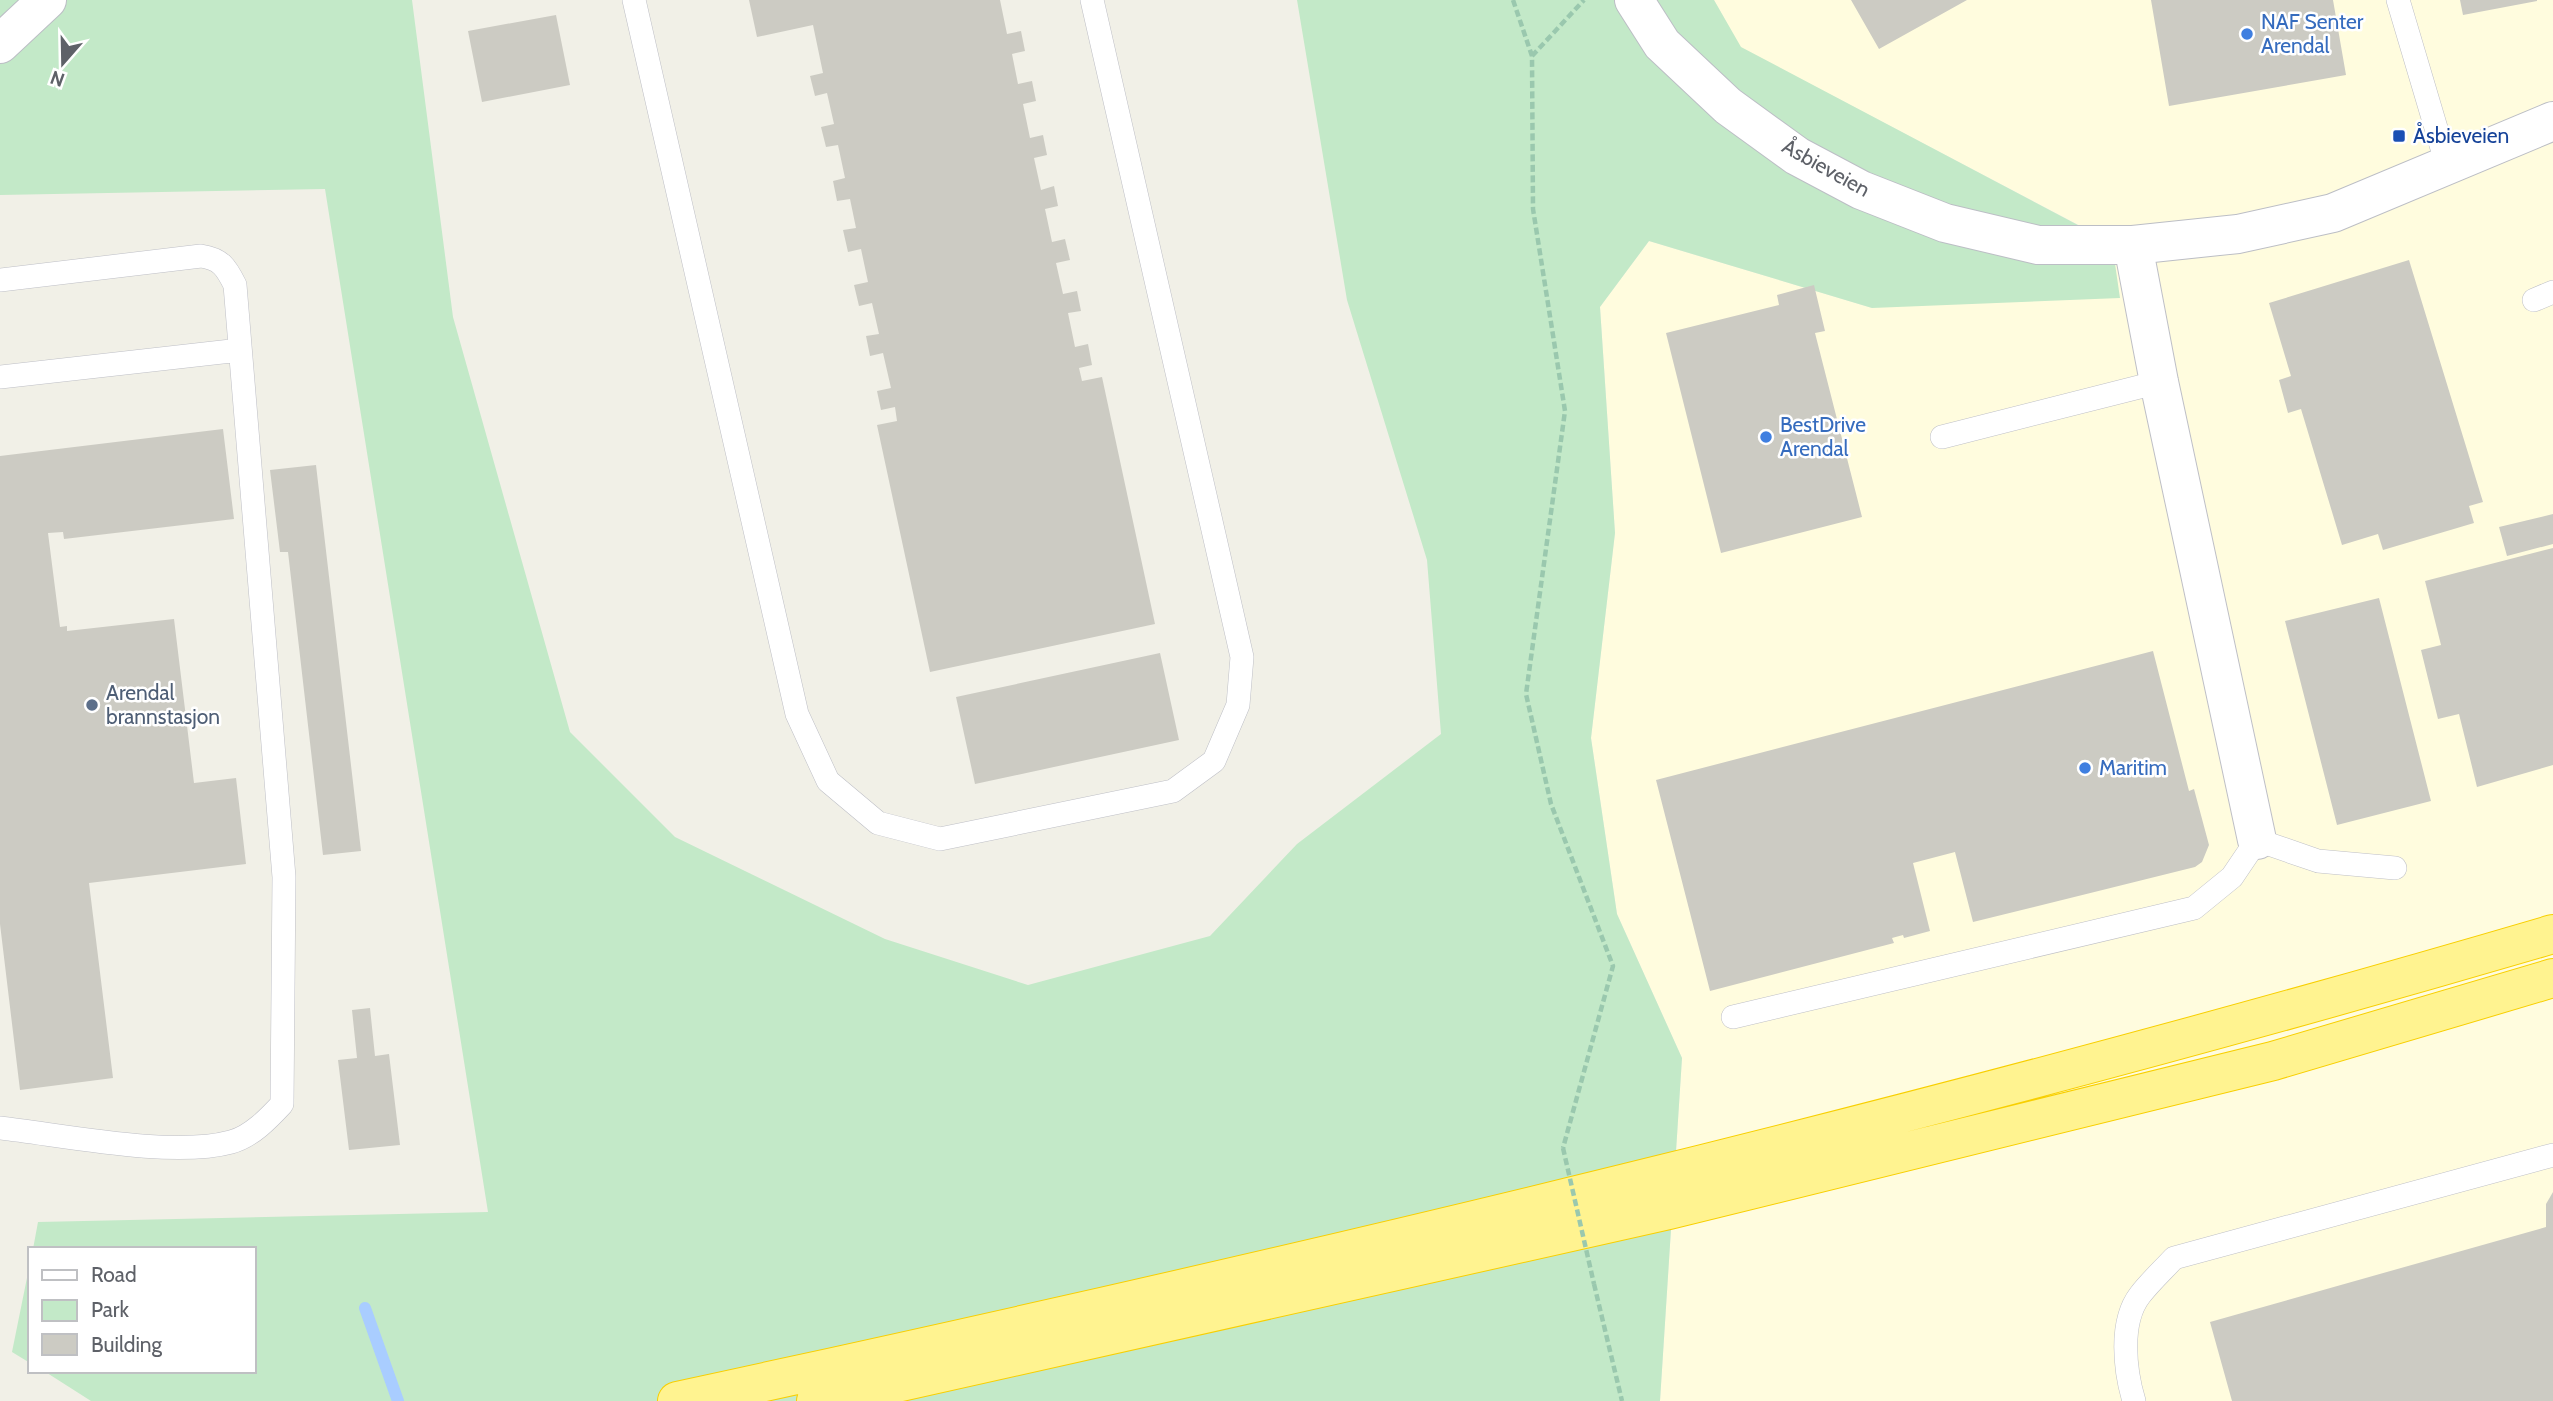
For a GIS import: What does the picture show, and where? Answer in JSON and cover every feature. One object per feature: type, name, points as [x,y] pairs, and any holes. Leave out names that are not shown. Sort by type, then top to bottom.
[{"type":"highway","points":[[677,1401],[1057,1319],[1671,1174],[2285,1013],[2553,934]]},
{"type":"highway","points":[[817,1401],[1669,1210],[2273,1061],[2553,978]]},
{"type":"street","points":[[0,44],[47,0]]},
{"type":"street","name":"Åsbieveien","points":[[1634,0],[1662,44],[1728,106],[1797,156],[1861,190],[1945,223],[2038,245],[2133,245],[2238,234],[2333,213],[2553,121]]},
{"type":"street","points":[[2133,245],[2159,382],[2257,840]]},
{"type":"lane","points":[[634,0],[797,715],[828,781],[878,823],[940,839],[1173,791],[1214,761],[1238,705],[1242,657],[1091,0]]},
{"type":"lane","points":[[2398,0],[2447,165]]},
{"type":"lane","points":[[0,280],[201,256],[216,258],[227,268],[235,285],[284,877],[282,1104],[264,1123],[232,1142],[174,1148],[0,1128]]},
{"type":"lane","points":[[0,377],[240,349]]},
{"type":"lane","points":[[1942,437],[2159,382]]},
{"type":"lane","points":[[1733,1017],[2194,908],[2232,877],[2257,840],[2318,861],[2395,868]]},
{"type":"lane","points":[[2134,1401],[2127,1376],[2126,1336],[2138,1297],[2174,1258],[2553,1155]]},
{"type":"path","points":[[1513,0],[1532,57],[1533,209],[1565,411],[1526,694],[1551,804],[1613,966],[1563,1148],[1622,1401]]},
{"type":"path","points":[[1532,57],[1584,0]]},
{"type":"shaded area","points":[[1714,0],[2553,0],[2553,1401],[1660,1401],[1682,1058],[1617,914],[1591,738],[1615,533],[1600,307],[1649,241],[1872,308],[2111,242],[1740,47]]},
{"type":"green space","points":[[0,0],[412,0],[453,317],[570,732],[675,837],[885,939],[1028,985],[1210,936],[1297,844],[1441,734],[1427,560],[1347,300],[1297,0],[1714,0],[1741,47],[2112,243],[2120,298],[1872,308],[1649,241],[1600,307],[1615,533],[1591,738],[1617,914],[1682,1058],[1660,1401],[91,1401],[47,1373],[256,1373],[256,1247],[33,1247],[38,1222],[488,1212],[325,189],[0,195]]},
{"type":"green space","points":[[28,1273],[28,1362],[12,1352]]},
{"type":"building","points":[[749,0],[1000,0],[1007,34],[1021,31],[1025,51],[1012,54],[1018,84],[1032,81],[1036,101],[1023,104],[1030,138],[1043,135],[1047,155],[1034,158],[1041,190],[1054,186],[1058,206],[1045,209],[1052,242],[1065,239],[1070,260],[1056,263],[1063,294],[1077,291],[1081,311],[1068,313],[1075,347],[1088,344],[1092,365],[1079,368],[1082,381],[1102,377],[1155,624],[930,672],[877,425],[897,421],[895,407],[881,410],[877,391],[891,388],[883,353],[870,356],[866,336],[879,334],[872,303],[859,306],[854,285],[868,282],[861,249],[848,252],[843,230],[856,228],[850,199],[837,201],[833,181],[845,178],[838,145],[826,147],[821,127],[834,124],[827,93],[815,96],[810,76],[823,73],[813,25],[757,37]]},
{"type":"building","points":[[1851,0],[1967,0],[1879,49]]},
{"type":"building","points":[[2151,0],[2333,0],[2346,75],[2169,106]]},
{"type":"building","points":[[2460,0],[2537,0],[2537,1],[2463,15]]},
{"type":"building","points":[[556,15],[570,85],[482,102],[468,31]]},
{"type":"building","points":[[2409,260],[2483,502],[2469,506],[2474,523],[2383,550],[2378,534],[2342,545],[2301,409],[2288,413],[2279,380],[2291,376],[2269,303]]},
{"type":"building","points":[[1814,285],[1825,331],[1815,333],[1862,517],[1721,553],[1666,333],[1779,305],[1777,295]]},
{"type":"building","name":"Arendal brannstasjon","points":[[223,429],[234,519],[64,539],[63,532],[48,533],[60,627],[67,626],[67,631],[174,619],[194,783],[236,778],[246,864],[89,883],[113,1078],[20,1090],[0,924],[0,456]]},
{"type":"building","points":[[316,465],[361,851],[323,855],[288,552],[280,552],[270,470]]},
{"type":"building","points":[[2553,514],[2553,544],[2507,556],[2499,527]]},
{"type":"building","points":[[2553,548],[2553,765],[2477,787],[2459,714],[2438,719],[2421,650],[2441,645],[2425,581]]},
{"type":"building","points":[[2379,598],[2431,801],[2337,825],[2285,621]]},
{"type":"building","points":[[2153,651],[2189,791],[2194,789],[2209,845],[2202,862],[2195,867],[1973,922],[1955,852],[1913,863],[1930,931],[1904,938],[1903,935],[1892,938],[1894,943],[1710,991],[1656,780]]},
{"type":"building","points":[[1160,653],[1179,740],[975,784],[956,697]]},
{"type":"building","points":[[370,1008],[375,1056],[389,1054],[400,1145],[349,1150],[338,1060],[357,1058],[352,1010]]},
{"type":"building","points":[[2553,1192],[2553,1401],[2232,1401],[2210,1322],[2546,1227],[2546,1204]]},
{"type":"waterway","points":[[365,1308],[398,1401]]},
{"type":"place","name":"NAF Senter Arendal","points":[[2247,34]]},
{"type":"place","name":"Åsbieveien","points":[[2399,136]]},
{"type":"place","name":"BestDrive Arendal","points":[[1766,437]]},
{"type":"place","name":"Arendal brannstasjon","points":[[92,705]]},
{"type":"place","name":"Maritim","points":[[2085,768]]}]
